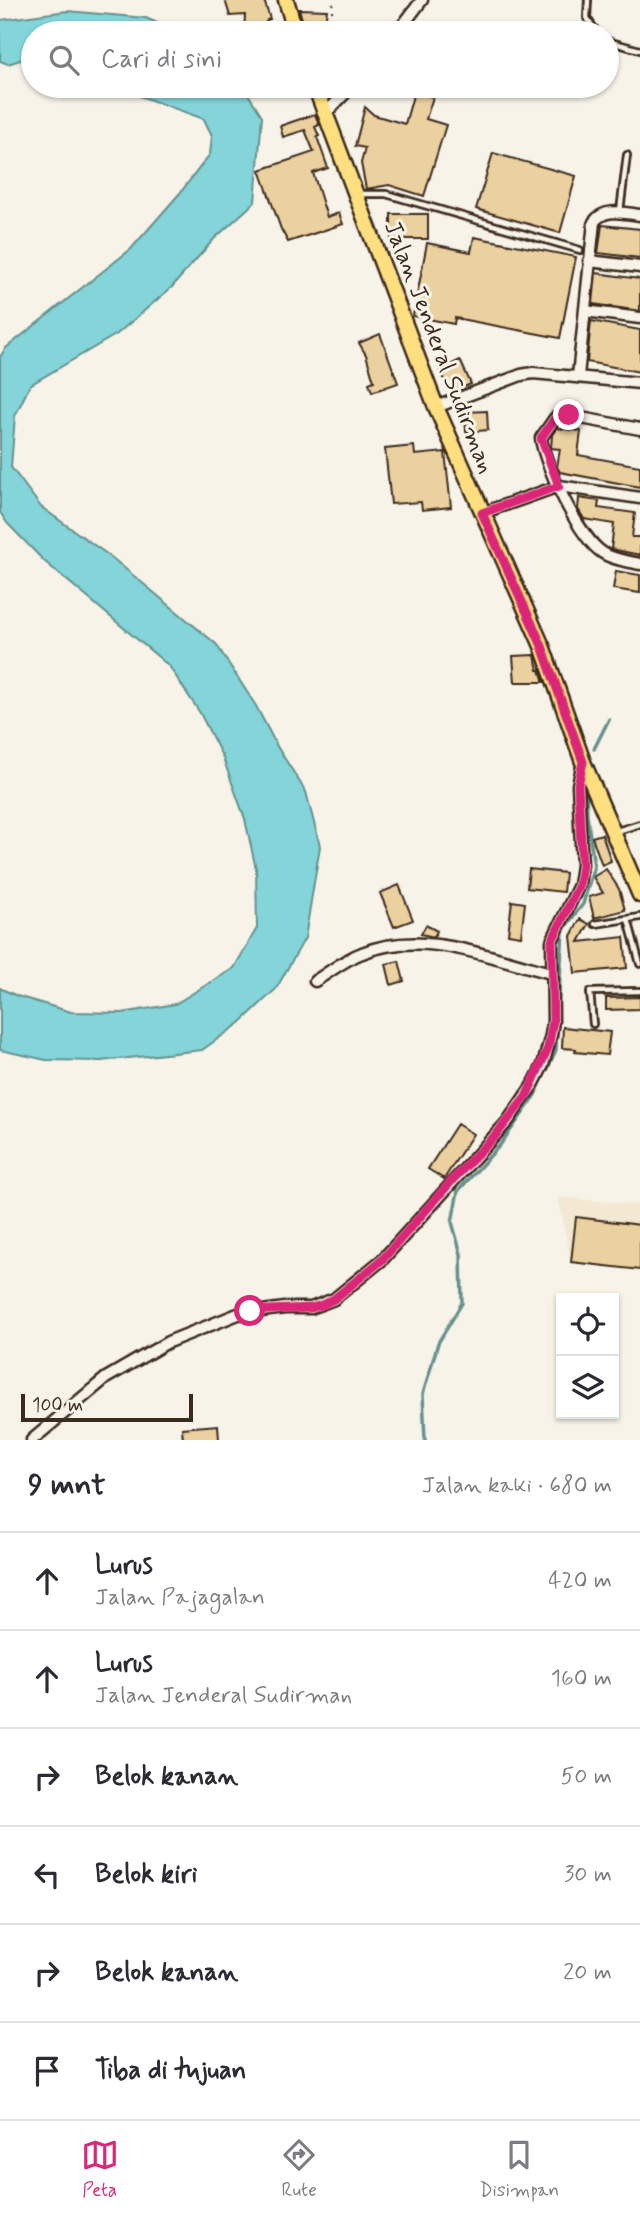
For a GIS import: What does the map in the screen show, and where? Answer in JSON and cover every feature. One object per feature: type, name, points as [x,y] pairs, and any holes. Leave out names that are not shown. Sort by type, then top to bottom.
[{"type":"main road","points":[[286,0],[292,21]]},
{"type":"main road","name":"Jalan Jenderal Sudirman","points":[[320,98],[436,407],[542,646],[583,762],[640,895]]},
{"type":"street","points":[[406,21],[422,0]]},
{"type":"street","points":[[326,113],[340,98]]},
{"type":"street","points":[[578,376],[592,230],[596,219],[604,214],[620,212],[640,215]]},
{"type":"street","points":[[589,261],[640,267]]},
{"type":"street","points":[[585,311],[640,318]]},
{"type":"street","points":[[436,407],[522,375],[578,376],[640,383]]},
{"type":"street","points":[[640,429],[574,415],[555,418],[541,438],[559,486],[582,533],[596,548],[612,557],[640,564]]},
{"type":"street","points":[[482,513],[559,486],[640,498]]},
{"type":"street","points":[[32,1440],[106,1378],[167,1342],[238,1314],[285,1308],[311,1308],[334,1299],[382,1260],[495,1136],[526,1097],[542,1065],[551,1035],[552,941],[579,885],[582,865],[578,785],[583,762]]},
{"type":"street","points":[[315,981],[361,953],[394,944],[414,942],[440,944],[551,973]]},
{"type":"lane","points":[[588,0],[589,21]]},
{"type":"lane","points":[[619,44],[640,50]]},
{"type":"lane","points":[[620,212],[627,155]]},
{"type":"lane","points":[[357,194],[386,194],[580,250]]},
{"type":"lane","points":[[613,833],[640,824]]},
{"type":"lane","points":[[595,924],[640,917]]},
{"type":"lane","points":[[628,919],[640,964]]},
{"type":"lane","points":[[593,1024],[590,992],[640,991]]},
{"type":"path","points":[[331,21],[333,0]]},
{"type":"shaded area","points":[[558,1197],[640,1205],[640,1267],[571,1262]]},
{"type":"water","points":[[67,11],[146,18],[153,21],[21,21],[21,60],[8,64],[0,61],[0,20]]},
{"type":"water","points":[[145,98],[251,98],[262,116],[255,202],[214,239],[172,287],[117,334],[30,385],[15,416],[11,467],[41,507],[111,557],[216,644],[256,706],[306,792],[320,846],[305,938],[276,989],[240,1023],[202,1050],[101,1061],[46,1060],[0,1050],[0,988],[17,996],[71,1012],[122,1013],[175,1004],[234,968],[257,928],[256,869],[245,819],[223,758],[200,713],[169,666],[44,561],[7,523],[0,512],[0,357],[6,348],[131,249],[180,193],[210,154],[212,136],[204,119]]},
{"type":"building","points":[[225,0],[264,0],[270,19],[245,21],[245,15],[230,16]]},
{"type":"building","points":[[299,9],[327,10],[325,21],[303,21]]},
{"type":"building","points":[[412,98],[433,98],[426,119],[446,125],[424,196],[389,185],[366,189],[361,163],[365,148],[355,146],[365,107],[374,115],[405,124]]},
{"type":"building","points":[[315,114],[319,125],[315,127],[319,136],[317,137],[328,168],[313,173],[327,217],[339,213],[343,224],[288,242],[260,170],[314,152],[305,130],[283,137],[280,126]]},
{"type":"building","points":[[493,153],[576,176],[560,233],[476,209]]},
{"type":"building","points":[[391,214],[428,214],[428,239],[391,239]]},
{"type":"building","points":[[602,225],[640,229],[640,258],[598,253]]},
{"type":"building","points":[[474,237],[576,257],[560,338],[455,318],[454,324],[413,316],[427,243],[471,252]]},
{"type":"building","points":[[596,273],[640,279],[640,311],[593,304]]},
{"type":"building","points":[[591,321],[640,330],[640,372],[587,362]]},
{"type":"building","points":[[380,334],[398,383],[372,392],[369,383],[374,381],[366,355],[359,343]]},
{"type":"building","points":[[460,360],[471,384],[451,393],[440,370]]},
{"type":"building","points":[[487,411],[488,430],[466,432],[465,412]]},
{"type":"building","points":[[557,428],[581,431],[578,455],[640,466],[640,487],[560,472],[557,467],[560,449],[551,448],[552,435]]},
{"type":"building","points":[[414,446],[415,455],[445,452],[451,507],[422,510],[421,502],[391,504],[385,449]]},
{"type":"building","points":[[579,498],[599,501],[598,508],[635,513],[632,537],[640,537],[640,555],[611,549],[614,524],[584,519],[578,509]]},
{"type":"building","points":[[616,571],[640,575],[640,593],[613,589]]},
{"type":"building","points":[[535,655],[544,682],[515,682],[513,656]]},
{"type":"building","points":[[602,834],[611,861],[602,865],[592,837]]},
{"type":"building","points":[[529,869],[565,873],[563,892],[527,888]]},
{"type":"building","points":[[606,869],[619,889],[625,910],[594,918],[589,897],[603,893],[593,877]]},
{"type":"building","points":[[399,885],[413,920],[394,927],[380,893]]},
{"type":"building","points":[[512,901],[525,903],[521,936],[508,934]]},
{"type":"building","points":[[580,919],[589,924],[579,942],[624,937],[627,968],[575,973],[571,936]]},
{"type":"building","points":[[426,925],[437,931],[434,937],[421,934]]},
{"type":"building","points":[[399,961],[404,981],[391,985],[386,964]]},
{"type":"building","points":[[640,997],[640,1009],[606,1010],[606,998]]},
{"type":"building","points":[[563,1027],[610,1032],[607,1055],[562,1048]]},
{"type":"building","points":[[457,1124],[473,1134],[444,1179],[428,1169]]},
{"type":"building","points":[[576,1217],[640,1225],[640,1270],[571,1262]]},
{"type":"building","points":[[218,1425],[219,1440],[183,1440],[182,1428]]},
{"type":"waterway","points":[[594,749],[609,719]]},
{"type":"waterway","points":[[558,1011],[563,930],[583,904],[594,866],[586,787]]},
{"type":"waterway","points":[[425,1440],[423,1394],[438,1343],[462,1303],[461,1254],[452,1222],[458,1191],[500,1145],[533,1099],[556,1050],[557,1022]]},
{"type":"route","points":[[250,1311],[322,1305],[358,1281],[382,1260],[439,1194],[495,1136],[526,1097],[542,1065],[553,1021],[550,952],[552,941],[579,885],[582,865],[578,785],[583,762],[542,646],[482,513],[559,486],[542,447],[541,436],[555,418],[569,415]]}]
